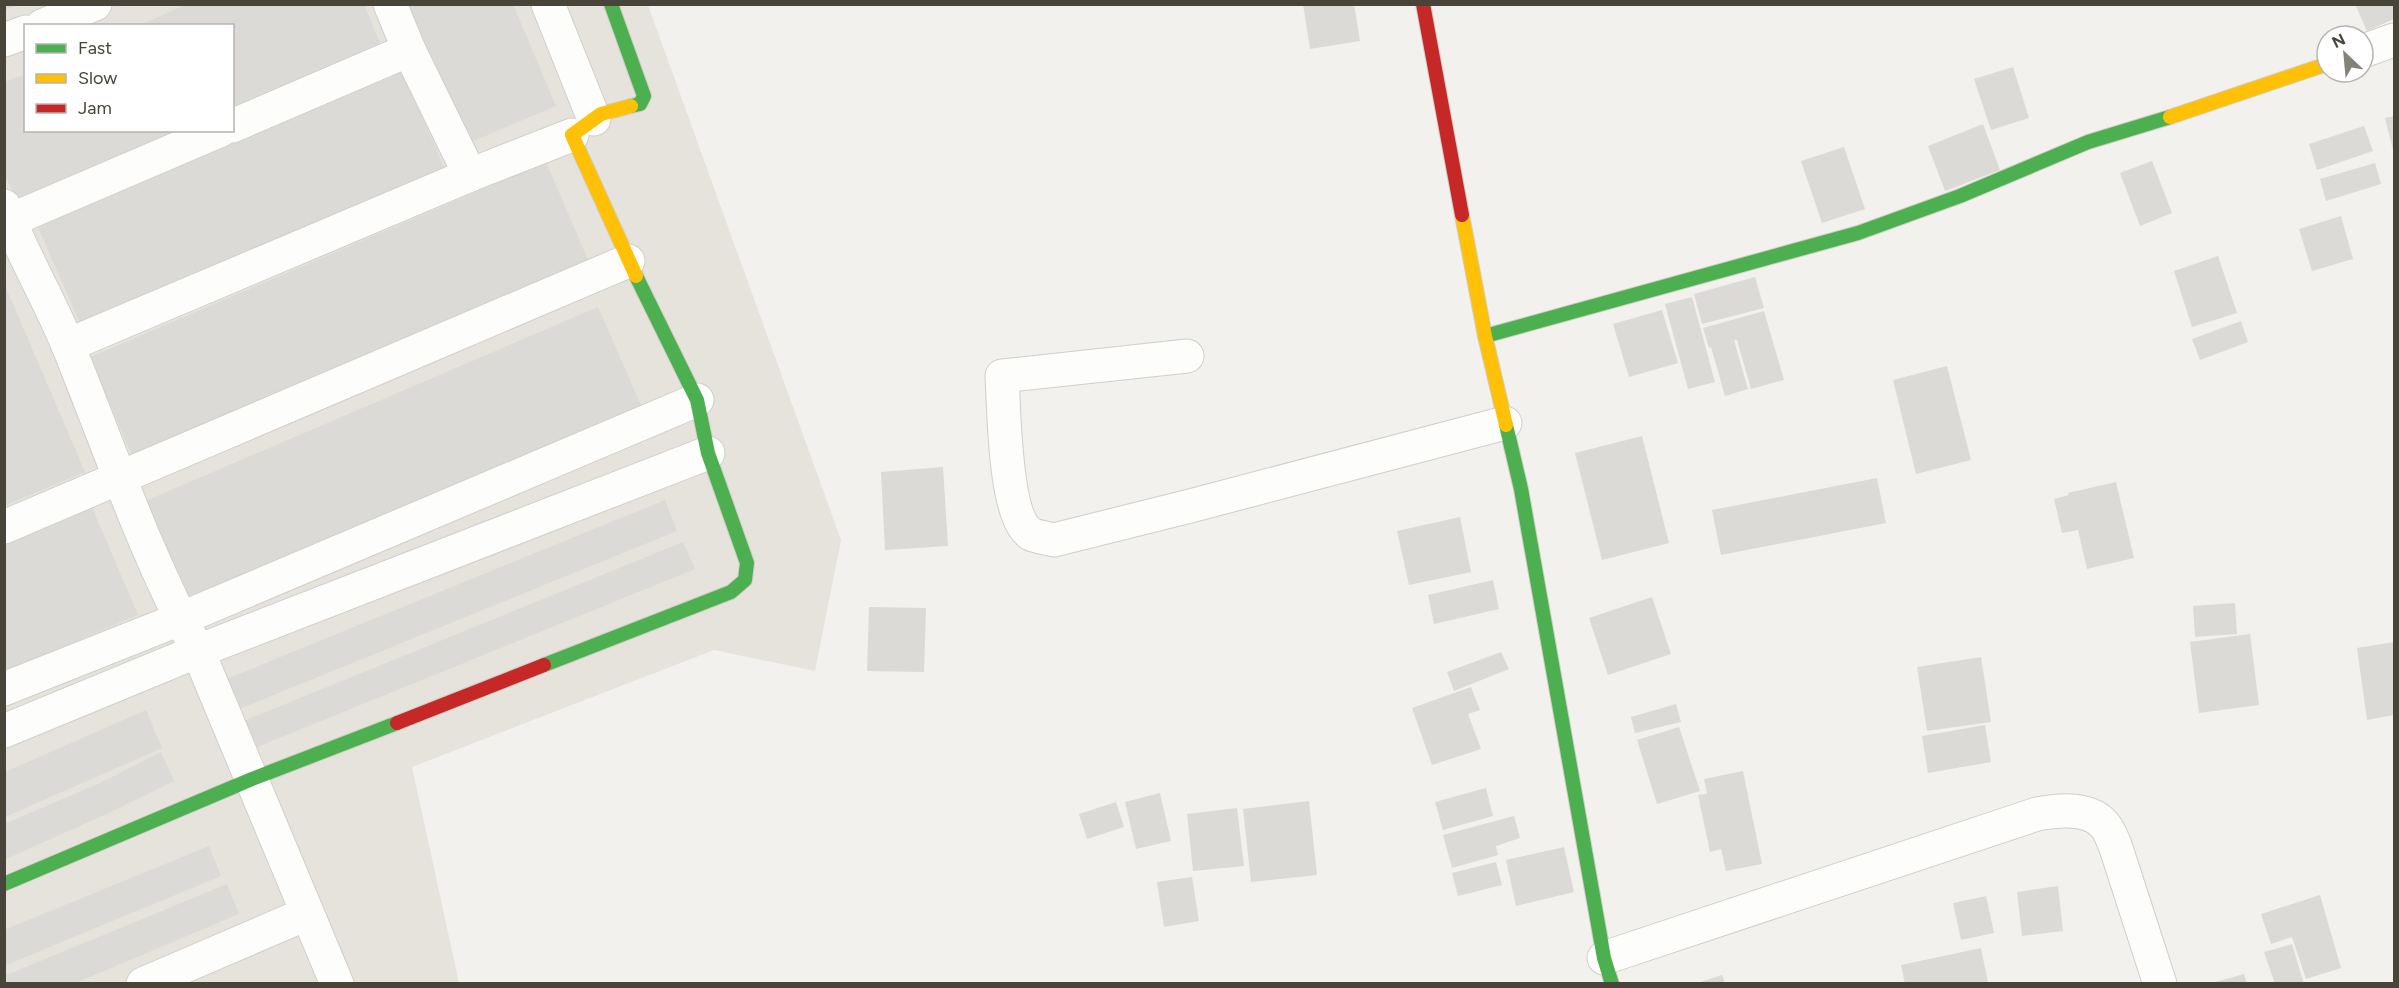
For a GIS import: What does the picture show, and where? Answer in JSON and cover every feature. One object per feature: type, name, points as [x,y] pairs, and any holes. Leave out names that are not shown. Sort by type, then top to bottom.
[{"type":"street","points":[[47,24],[95,4]]},
{"type":"street","points":[[390,4],[409,50],[470,175]]},
{"type":"street","points":[[4,884],[252,779],[731,592],[745,580],[747,563],[708,453],[697,400],[628,261],[589,122],[548,4]]},
{"type":"street","points":[[68,345],[470,175],[589,122],[640,104],[644,96],[642,86],[611,4]]},
{"type":"street","points":[[1423,4],[1485,336],[1521,489],[1608,971],[2037,813],[2056,810],[2089,815],[2106,826],[2115,845],[2160,984]]},
{"type":"street","points":[[4,40],[24,33]]},
{"type":"street","points":[[2375,47],[2394,40]]},
{"type":"street","points":[[234,125],[409,50]]},
{"type":"street","points":[[1485,336],[1858,233],[1960,196],[2088,142],[2211,105],[2315,68]]},
{"type":"street","points":[[216,132],[27,213],[8,215],[68,345],[120,478],[180,619],[198,651],[337,984]]},
{"type":"street","points":[[4,527],[628,261]]},
{"type":"street","points":[[1187,356],[1002,376],[1006,452],[1016,512],[1031,534],[1054,540],[1505,423]]},
{"type":"street","points":[[4,689],[180,619],[697,400]]},
{"type":"street","points":[[4,731],[198,651],[708,453]]},
{"type":"street","points":[[143,984],[306,914]]},
{"type":"shaded area","points":[[5,5],[648,5],[841,540],[815,671],[714,650],[412,767],[459,983],[5,984]]},
{"type":"building","points":[[4,4],[18,4],[18,5],[4,10]]},
{"type":"building","points":[[187,4],[364,4],[382,48],[234,111],[234,24],[142,24]]},
{"type":"building","points":[[404,4],[513,4],[556,106],[464,145]]},
{"type":"building","points":[[1303,4],[1354,4],[1360,41],[1310,49]]},
{"type":"building","points":[[2355,4],[2394,4],[2394,19],[2375,27],[2375,24],[2364,24]]},
{"type":"building","points":[[401,67],[447,174],[83,330],[36,223]]},
{"type":"building","points":[[2013,67],[2029,118],[1991,130],[1974,79]]},
{"type":"building","points":[[24,75],[24,132],[188,132],[18,204],[4,173],[4,82]]},
{"type":"building","points":[[2394,116],[2394,154],[2385,118]]},
{"type":"building","points":[[1983,124],[2000,170],[1945,191],[1928,146]]},
{"type":"building","points":[[2364,126],[2373,151],[2317,170],[2309,144]]},
{"type":"building","points":[[1844,147],[1865,209],[1822,223],[1801,161]]},
{"type":"building","points":[[2152,161],[2172,213],[2140,226],[2120,173]]},
{"type":"building","points":[[546,162],[592,269],[136,465],[90,357]]},
{"type":"building","points":[[2375,163],[2381,184],[2326,201],[2320,179]]},
{"type":"building","points":[[2341,216],[2353,259],[2312,271],[2299,229]]},
{"type":"building","points":[[2218,256],[2237,313],[2192,327],[2174,271]]},
{"type":"building","points":[[1755,277],[1764,308],[1702,324],[1694,294]]},
{"type":"building","points":[[4,283],[85,472],[4,506]]},
{"type":"building","points":[[1692,297],[1715,382],[1688,389],[1665,304]]},
{"type":"building","points":[[598,307],[645,414],[188,610],[143,502]]},
{"type":"building","points":[[1662,310],[1678,363],[1629,377],[1613,324]]},
{"type":"building","points":[[1764,311],[1784,380],[1751,389],[1737,340],[1734,340],[1748,389],[1725,396],[1703,328]]},
{"type":"building","points":[[2241,321],[2248,342],[2200,360],[2192,339]]},
{"type":"building","points":[[1947,366],[1971,460],[1916,474],[1893,380]]},
{"type":"building","points":[[1642,436],[1669,543],[1602,560],[1575,453]]},
{"type":"building","points":[[943,467],[948,546],[885,550],[881,472]]},
{"type":"building","points":[[1877,478],[1886,523],[1721,555],[1712,510]]},
{"type":"building","points":[[2116,482],[2134,558],[2087,569],[2078,530],[2062,533],[2054,499],[2069,495],[2068,493]]},
{"type":"building","points":[[665,500],[677,531],[237,710],[224,680]]},
{"type":"building","points":[[92,507],[138,615],[4,672],[4,545]]},
{"type":"building","points":[[1460,517],[1471,572],[1409,585],[1397,531]]},
{"type":"building","points":[[683,542],[695,569],[252,749],[241,722]]},
{"type":"building","points":[[1493,580],[1499,609],[1434,624],[1428,595]]},
{"type":"building","points":[[1652,597],[1671,654],[1608,675],[1589,618]]},
{"type":"building","points":[[2235,603],[2237,634],[2195,637],[2193,606]]},
{"type":"building","points":[[869,607],[926,608],[924,672],[867,671]]},
{"type":"building","points":[[2250,634],[2259,705],[2199,713],[2190,642]]},
{"type":"building","points":[[2394,642],[2394,715],[2367,720],[2357,648]]},
{"type":"building","points":[[1501,652],[1509,669],[1454,691],[1447,672]]},
{"type":"building","points":[[1981,657],[1991,722],[1927,731],[1917,667]]},
{"type":"building","points":[[1471,687],[1480,710],[1468,714],[1481,749],[1432,765],[1412,708]]},
{"type":"building","points":[[1676,704],[1681,722],[1635,733],[1631,717]]},
{"type":"building","points":[[146,710],[162,748],[5,817],[5,772]]},
{"type":"building","points":[[1985,725],[1991,762],[1928,773],[1922,736]]},
{"type":"building","points":[[1679,727],[1700,791],[1657,804],[1637,740]]},
{"type":"building","points":[[161,752],[174,781],[4,860],[4,824],[100,783]]},
{"type":"building","points":[[1743,771],[1762,864],[1726,871],[1721,849],[1710,852],[1698,795],[1707,794],[1704,779]]},
{"type":"building","points":[[1486,788],[1493,816],[1443,830],[1435,802]]},
{"type":"building","points":[[1160,793],[1171,841],[1136,849],[1125,802]]},
{"type":"building","points":[[1309,801],[1317,875],[1251,882],[1243,809]]},
{"type":"building","points":[[1116,802],[1124,827],[1087,839],[1079,814]]},
{"type":"building","points":[[1237,808],[1244,866],[1193,871],[1187,814]]},
{"type":"building","points":[[1514,816],[1520,838],[1496,846],[1498,855],[1452,868],[1443,835]]},
{"type":"building","points":[[209,846],[221,876],[4,966],[4,930]]},
{"type":"building","points":[[1564,847],[1574,892],[1516,906],[1506,860]]},
{"type":"building","points":[[1496,862],[1502,885],[1458,896],[1452,873]]},
{"type":"building","points":[[1192,877],[1199,921],[1164,927],[1157,882]]},
{"type":"building","points":[[227,884],[239,914],[73,984],[4,984],[4,976]]},
{"type":"building","points":[[2058,886],[2063,931],[2022,936],[2017,892]]},
{"type":"building","points":[[2320,895],[2341,968],[2306,979],[2292,937],[2271,944],[2261,914]]},
{"type":"building","points":[[1986,896],[1994,933],[1961,940],[1953,903]]},
{"type":"building","points":[[2292,944],[2304,984],[2275,984],[2264,952]]},
{"type":"building","points":[[1981,948],[1988,983],[1905,984],[1901,965]]},
{"type":"building","points":[[2244,974],[2247,984],[2212,983]]},
{"type":"building","points":[[1722,975],[1725,984],[1697,984],[1697,983]]},
{"type":"traffic: fast","points":[[611,4],[644,96],[640,104],[631,106]]},
{"type":"traffic: fast","points":[[1485,336],[1858,233],[1960,196],[2088,142],[2170,117]]},
{"type":"traffic: fast","points":[[544,665],[731,592],[745,580],[747,563],[708,453],[697,400],[636,276]]},
{"type":"traffic: fast","points":[[1506,425],[1521,489],[1604,958],[1612,984]]},
{"type":"traffic: fast","points":[[4,884],[252,779],[397,723]]},
{"type":"traffic: slow","points":[[2170,117],[2315,68]]},
{"type":"traffic: slow","points":[[631,106],[601,114],[572,135],[636,276]]},
{"type":"traffic: slow","points":[[1462,215],[1485,336],[1506,425]]},
{"type":"traffic: jam","points":[[1423,4],[1462,215]]},
{"type":"traffic: jam","points":[[397,723],[544,665]]}]
